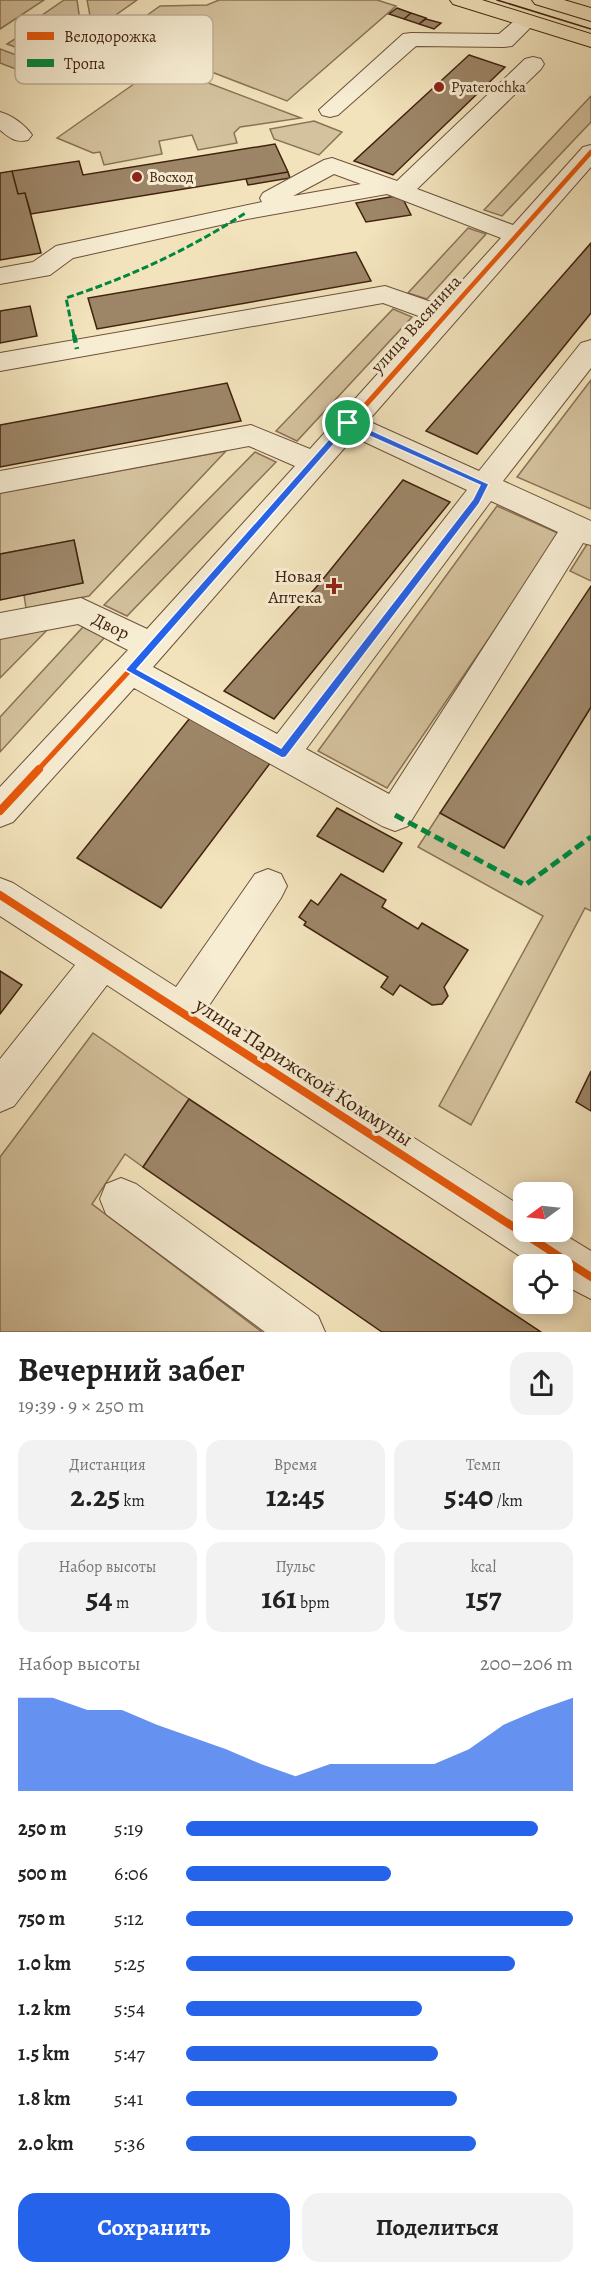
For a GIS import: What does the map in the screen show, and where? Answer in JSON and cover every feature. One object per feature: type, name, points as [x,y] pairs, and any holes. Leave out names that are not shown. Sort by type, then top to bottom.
[{"type":"highway","points":[[460,0],[591,41]]},
{"type":"highway","points":[[542,0],[591,15]]},
{"type":"street","points":[[330,110],[411,39],[504,40],[526,21]]},
{"type":"street","points":[[0,276],[41,269],[65,252],[247,212],[321,198],[393,189],[533,64]]},
{"type":"street","points":[[0,119],[20,135]]},
{"type":"street","name":"улица Васянина","points":[[0,811],[140,658],[591,152]]},
{"type":"street","points":[[247,212],[332,165],[517,235]]},
{"type":"street","points":[[321,198],[331,221]]},
{"type":"street","points":[[0,362],[386,294],[444,316]]},
{"type":"street","points":[[282,754],[476,501],[485,484],[591,349]]},
{"type":"street","points":[[348,423],[584,531]]},
{"type":"street","points":[[0,482],[251,435],[314,462]]},
{"type":"street","name":"Двор","points":[[0,626],[81,611],[140,658],[282,754],[394,815],[584,531]]},
{"type":"street","points":[[182,1012],[268,886]]},
{"type":"street","name":"улица Парижской Коммуны","points":[[0,895],[591,1277]]},
{"type":"street","points":[[0,1092],[102,961]]},
{"type":"street","points":[[122,1199],[302,1332]]},
{"type":"shaded area","points":[[0,0],[44,0],[21,15],[15,15],[15,19],[0,29]]},
{"type":"shaded area","points":[[64,0],[77,0],[79,15],[42,15]]},
{"type":"shaded area","points":[[87,0],[137,0],[116,15],[90,15]]},
{"type":"shaded area","points":[[219,0],[377,0],[396,6],[287,101],[213,73],[213,15],[147,15],[160,6],[207,5]]},
{"type":"shaded area","points":[[15,39],[15,47],[7,44]]},
{"type":"shaded area","points":[[0,49],[15,55],[15,69],[0,63]]},
{"type":"shaded area","points":[[134,84],[211,84],[301,118],[240,127],[234,133],[237,143],[198,150],[192,135],[159,141],[162,154],[104,165],[100,152],[93,153],[57,138]]},
{"type":"shaded area","points":[[591,96],[591,122],[502,216],[484,210]]},
{"type":"shaded area","points":[[314,121],[342,132],[319,155],[274,139],[270,129]]},
{"type":"shaded area","points":[[468,228],[486,234],[427,299],[408,293]]},
{"type":"shaded area","points":[[393,309],[412,317],[297,441],[276,431]]},
{"type":"shaded area","points":[[591,380],[591,509],[517,477]]},
{"type":"shaded area","points":[[226,451],[89,596],[26,608],[24,595],[83,583],[74,540],[0,554],[0,493]]},
{"type":"shaded area","points":[[255,452],[276,462],[127,616],[104,605]]},
{"type":"shaded area","points":[[497,506],[560,534],[387,788],[318,751]]},
{"type":"shaded area","points":[[589,541],[591,542],[591,581],[570,571]]},
{"type":"shaded area","points":[[56,621],[0,678],[0,632]]},
{"type":"shaded area","points":[[83,627],[105,637],[0,752],[0,717]]},
{"type":"shaded area","points":[[591,707],[591,911],[585,908],[471,1125],[439,1106],[543,916],[418,847],[440,813],[504,848]]},
{"type":"shaded area","points":[[93,1033],[189,1099],[143,1167],[125,1154],[92,1204],[262,1332],[0,1332],[0,1157]]},
{"type":"building","points":[[397,8],[411,13],[404,19],[389,14]]},
{"type":"building","points":[[411,13],[426,18],[419,24],[404,19]]},
{"type":"building","points":[[426,19],[441,23],[434,29],[419,24]]},
{"type":"building","points":[[469,55],[505,67],[393,175],[354,161]]},
{"type":"building","name":"Восход","points":[[275,144],[288,172],[31,214],[25,193],[18,194],[12,171],[79,161],[83,175]]},
{"type":"building","points":[[12,171],[18,194],[25,193],[41,253],[0,260],[0,173]]},
{"type":"building","points":[[288,172],[290,178],[248,185],[246,179]]},
{"type":"building","points":[[401,195],[411,215],[366,222],[356,203]]},
{"type":"building","points":[[591,243],[591,313],[477,454],[426,431]]},
{"type":"building","points":[[356,252],[371,281],[97,329],[88,298]]},
{"type":"building","points":[[30,306],[37,336],[0,343],[0,311]]},
{"type":"building","points":[[227,383],[241,421],[0,467],[0,425]]},
{"type":"building","points":[[403,480],[450,502],[274,719],[224,691],[319,584]]},
{"type":"building","points":[[74,540],[83,583],[0,600],[0,554]]},
{"type":"building","points":[[591,586],[591,707],[504,848],[440,813]]},
{"type":"building","points":[[190,718],[271,762],[161,908],[77,858]]},
{"type":"building","points":[[337,808],[402,843],[383,872],[317,836]]},
{"type":"building","points":[[341,874],[386,900],[382,907],[418,929],[422,923],[468,950],[444,987],[448,996],[442,1004],[432,1005],[400,985],[393,995],[381,987],[388,977],[304,925],[306,922],[299,917],[311,900],[318,905]]},
{"type":"building","points":[[0,971],[22,985],[0,1014]]},
{"type":"building","points":[[591,1071],[591,1111],[576,1102]]},
{"type":"building","points":[[189,1099],[541,1332],[382,1332],[143,1167]]},
{"type":"tram line","points":[[497,0],[591,29]]},
{"type":"marked path","points":[[77,349],[66,298],[160,262],[205,239],[247,212]]},
{"type":"marked path","points":[[395,815],[525,885],[591,837]]},
{"type":"cycle path","points":[[0,811],[130,670],[591,152]]},
{"type":"cycle path","points":[[0,895],[591,1277]]},
{"type":"place","name":"Pyaterochka","points":[[439,87]]},
{"type":"place","name":"Восход","points":[[137,177]]},
{"type":"place","name":"Новая Аптека","points":[[334,586]]},
{"type":"route","points":[[348,423],[485,484],[476,501],[282,754],[130,670],[348,423]]}]
